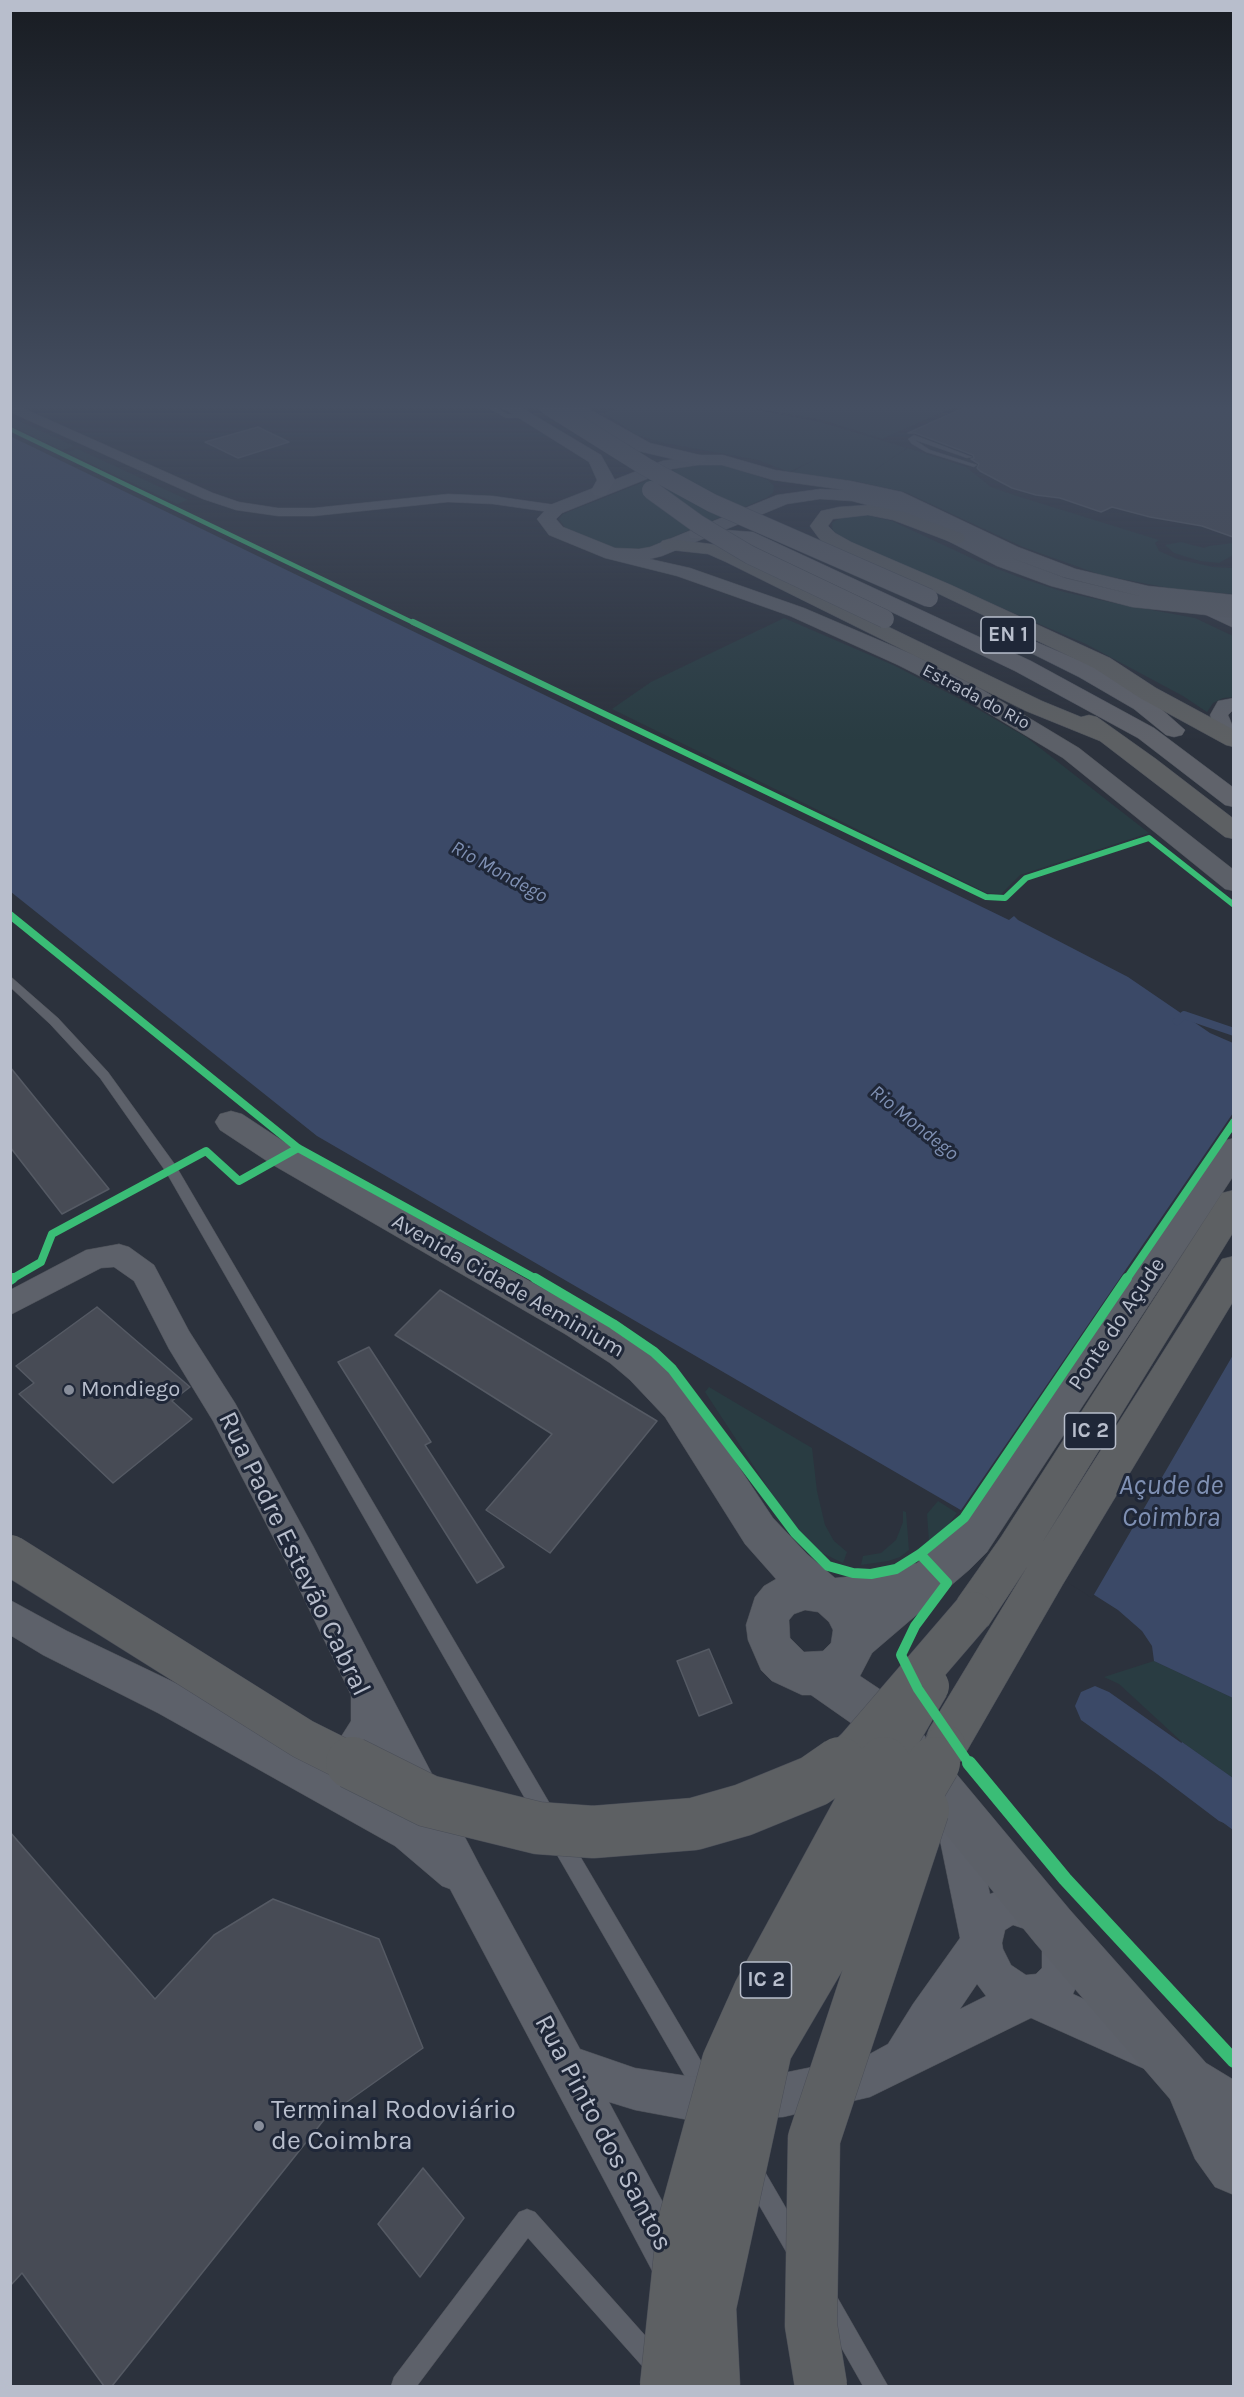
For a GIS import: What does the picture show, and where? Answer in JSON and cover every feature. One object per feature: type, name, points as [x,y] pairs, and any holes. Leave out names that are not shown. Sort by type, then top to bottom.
[{"type":"highway","points":[[825,517],[819,526],[828,537],[844,546],[1102,663],[1148,693],[1230,738]]},
{"type":"highway","points":[[899,517],[956,538]]},
{"type":"highway","points":[[664,548],[712,549],[1034,706],[1105,735]]},
{"type":"highway","points":[[1087,672],[1148,693]]},
{"type":"highway","points":[[1062,701],[1105,735],[1148,764],[1233,832]]},
{"type":"highway","name":"IC 2","points":[[659,2373],[683,2226],[728,2062],[759,1993],[856,1812],[973,1612],[1016,1550],[1233,1202]]},
{"type":"highway","name":"IC 2","points":[[714,2386],[710,2307],[766,2049],[1048,1570],[1233,1269]]},
{"type":"highway","points":[[10,1556],[303,1739],[428,1802],[538,1828],[593,1832],[694,1824],[743,1810],[814,1781],[842,1762],[856,1748],[973,1612]]},
{"type":"highway","points":[[821,2386],[811,2325],[814,2139],[945,1745]]},
{"type":"main road","name":"EN 1","points":[[688,517],[733,545],[1062,701]]},
{"type":"main road","name":"EN 1","points":[[744,517],[928,598],[1087,672]]},
{"type":"main road","points":[[755,517],[752,524],[762,534],[1067,676],[1129,710],[1170,728]]},
{"type":"main road","points":[[698,534],[746,536],[1061,685],[1146,733],[1233,800]]},
{"type":"main road","points":[[1087,672],[1142,704],[1170,728],[1217,760]]},
{"type":"main road","points":[[1062,701],[1174,756]]},
{"type":"street","points":[[550,517],[549,525],[556,531],[612,554],[639,555],[664,548],[741,517]]},
{"type":"street","points":[[915,517],[1004,562],[1058,582],[1132,601],[1233,612]]},
{"type":"street","points":[[940,517],[1011,550],[1079,576],[1148,592],[1233,601]]},
{"type":"street","name":"Estrada do Rio","points":[[664,548],[672,565],[683,572]]},
{"type":"street","name":"Estrada do Rio","points":[[612,554],[683,572],[797,612],[906,660],[973,694],[1071,753],[1233,883]]},
{"type":"street","points":[[1210,611],[1233,623]]},
{"type":"street","points":[[1230,738],[1219,715],[1224,705],[1233,703]]},
{"type":"street","name":"Avenida Cidade Aeminium","points":[[231,1122],[284,1157],[578,1324],[622,1352],[649,1375],[678,1406],[759,1531],[792,1568],[827,1595]]},
{"type":"street","name":"Ponte do Açude","points":[[842,1655],[964,1548],[981,1528],[1233,1149]]},
{"type":"street","name":"Rua Padre Estevão Cabral","points":[[10,1304],[96,1258],[119,1256],[144,1273],[179,1340],[224,1412],[301,1557],[369,1693],[369,1726],[345,1764],[315,1780]]},
{"type":"street","points":[[759,1531],[770,1611],[768,1633],[776,1655],[802,1673],[842,1655]]},
{"type":"street","points":[[770,1611],[779,1600],[791,1593],[805,1590],[827,1595],[890,1591],[936,1572]]},
{"type":"street","points":[[827,1595],[844,1608],[851,1620],[842,1655],[877,1714],[1053,1927],[1179,2070],[1233,2112]]},
{"type":"street","points":[[10,1616],[55,1643],[171,1701],[409,1832],[466,1880]]},
{"type":"street","name":"Rua Pinto dos Santos","points":[[369,1693],[466,1880],[739,2386]]},
{"type":"street","points":[[951,1803],[988,1968],[997,1979],[1018,1994],[1030,1996],[1179,2070],[1214,2140],[1233,2168]]},
{"type":"street","points":[[567,2066],[635,2089],[710,2099],[783,2095],[870,2076],[1030,1996],[1044,1993],[1055,1986],[1062,1973],[1064,1957],[1061,1942],[1053,1927],[1035,1910],[1024,1906],[1003,1907],[987,1920],[982,1942],[928,2019],[904,2058]]},
{"type":"lane","points":[[10,980],[54,1021],[104,1075],[171,1169],[876,2386]]},
{"type":"lane","points":[[403,2386],[527,2220],[659,2373]]},
{"type":"shaded area","points":[[561,517],[721,517],[642,550],[610,548],[566,529],[559,519]]},
{"type":"shaded area","points":[[842,517],[875,517],[892,521],[982,563],[1064,592],[1195,618],[1233,636],[1233,697],[1223,698],[1213,703],[1207,712],[1183,696],[1086,644],[848,542],[833,532],[832,523]]},
{"type":"shaded area","points":[[958,517],[1084,517],[1159,540],[1155,543],[1159,551],[1177,559],[1213,567],[1233,568],[1233,594],[1179,590],[1101,575],[1023,547]]},
{"type":"shaded area","points":[[1181,542],[1204,548],[1233,543],[1233,555],[1219,563],[1200,561],[1174,553],[1165,545]]},
{"type":"shaded area","points":[[784,618],[893,665],[960,699],[1026,737],[1149,833],[1020,875],[1001,894],[987,893],[612,709],[651,682]]},
{"type":"shaded area","points":[[709,1387],[812,1448],[817,1491],[825,1525],[834,1541],[847,1552],[843,1563],[822,1553],[799,1535],[705,1392]]},
{"type":"shaded area","points":[[938,1501],[957,1513],[948,1525],[929,1542],[927,1514]]},
{"type":"shaded area","points":[[903,1511],[906,1512],[909,1550],[900,1557],[888,1561],[861,1565],[863,1556],[881,1553],[896,1540],[903,1522]]},
{"type":"shaded area","points":[[1154,1661],[1233,1698],[1233,1778],[1182,1742],[1119,1684],[1104,1677]]},
{"type":"water","points":[[10,517],[177,517],[1009,920],[1014,916],[1128,977],[1210,1033],[1233,1043],[1233,1141],[1175,1234],[1159,1235],[1233,1273],[1233,1698],[1154,1661],[1152,1646],[1142,1631],[1118,1610],[959,1509],[317,1136],[11,892]],"holes":[[[1124,1282],[1169,1298],[1226,1335],[1188,1320]],[[1086,1333],[1104,1335],[1191,1390],[1152,1374]],[[1050,1392],[1098,1410],[1158,1452],[1117,1435]],[[1010,1452],[1047,1463],[1121,1516],[1079,1498]]]},
{"type":"water","points":[[1182,1742],[1233,1778],[1233,1830],[1162,1777]]},
{"type":"pier","points":[[1233,1113],[1234,1267],[1174,1236],[1165,1235],[1234,1270],[1233,1355],[1092,1598],[959,1513]],"holes":[[[1089,1333],[1155,1367],[1154,1372],[1116,1352]],[[1057,1395],[1067,1395],[1148,1446],[1081,1412]],[[1017,1456],[1028,1456],[1111,1510],[1081,1495]]]},
{"type":"building","points":[[1150,517],[1233,517],[1233,537],[1202,526]]},
{"type":"building","points":[[10,1067],[109,1189],[62,1214],[10,1147]]},
{"type":"building","points":[[440,1290],[657,1421],[550,1553],[486,1510],[552,1434],[395,1335]]},
{"type":"building","points":[[97,1307],[190,1387],[172,1401],[192,1419],[113,1483],[19,1394],[34,1383],[16,1366]]},
{"type":"building","points":[[369,1347],[431,1442],[425,1445],[504,1567],[477,1583],[338,1362]]},
{"type":"building","points":[[709,1649],[732,1703],[699,1716],[677,1661]]},
{"type":"building","points":[[10,1832],[155,1999],[214,1935],[273,1899],[379,1939],[423,2048],[327,2116],[112,2386],[104,2386],[22,2273],[10,2286]]},
{"type":"building","points":[[423,2168],[464,2218],[420,2277],[378,2224]]},
{"type":"waterway","points":[[1177,1021],[1184,1015],[1234,1032]]},
{"type":"waterway","points":[[1095,1706],[1172,1759],[1234,1806]]},
{"type":"cycle path","points":[[193,517],[986,897],[1005,898],[1026,878],[1149,838],[1234,905]]},
{"type":"cycle path","points":[[10,915],[298,1148],[514,1266],[613,1324],[654,1352],[672,1369],[795,1533],[828,1566],[853,1573],[871,1574],[896,1569],[920,1554],[964,1518],[1234,1122]]},
{"type":"cycle path","points":[[10,1280],[41,1262],[52,1234],[206,1151],[239,1181],[298,1148]]},
{"type":"cycle path","points":[[920,1554],[947,1583],[915,1626],[901,1655],[918,1689],[961,1754],[1065,1879],[1234,2061]]},
{"type":"place","name":"Mondiego","points":[[69,1390]]},
{"type":"place","name":"Terminal Rodoviário de Coimbra","points":[[259,2126]]},
{"type":"water label","name":"Rio Mondego","points":[[499,872]]},
{"type":"water label","name":"Rio Mondego","points":[[914,1123]]},
{"type":"water label","name":"Açude de Coimbra","points":[[1171,1502]]}]
